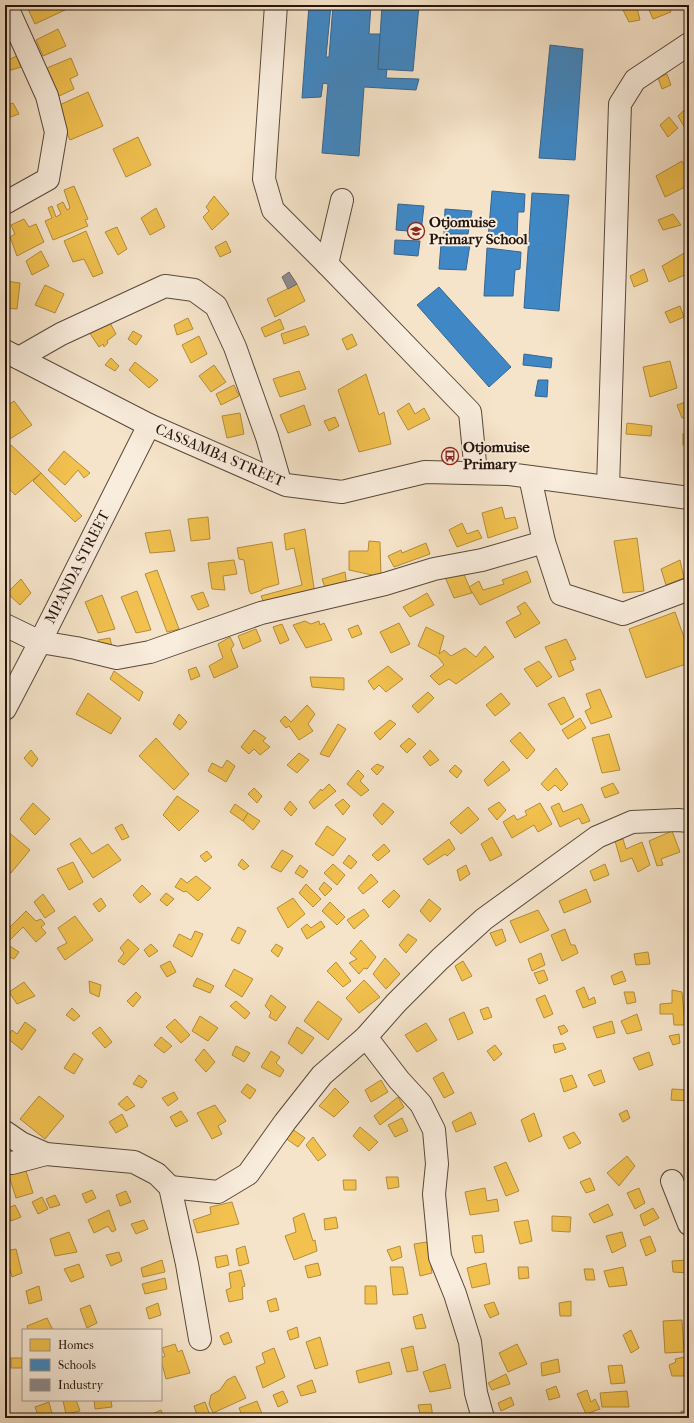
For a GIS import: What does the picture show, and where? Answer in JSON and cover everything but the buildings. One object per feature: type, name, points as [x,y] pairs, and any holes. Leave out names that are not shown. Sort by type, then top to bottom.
[{"type":"street","points":[[5,203],[48,179],[56,132],[47,96],[6,5]]},
{"type":"street","points":[[276,5],[264,179],[273,210],[470,412],[476,473]]},
{"type":"street","points":[[608,487],[620,104],[635,80],[688,46]]},
{"type":"street","points":[[327,264],[342,200]]},
{"type":"street","points":[[12,355],[62,334],[165,286],[194,290],[216,306],[235,347],[267,437],[280,482]]},
{"type":"street","name":"CASSAMBA STREET","points":[[12,355],[149,425],[286,485],[342,492],[425,472],[508,474],[689,498]]},
{"type":"street","name":"MPANDA STREET","points":[[5,708],[40,642],[149,425]]},
{"type":"street","points":[[530,477],[544,542],[561,594],[623,614],[689,589]]},
{"type":"street","points":[[5,625],[40,642],[76,648],[117,658],[150,652],[261,613],[385,584],[434,569],[482,560],[544,542]]},
{"type":"street","points":[[170,1187],[218,1192],[248,1174],[285,1122],[322,1075],[366,1036],[424,976],[484,919],[597,837],[632,822],[689,821]]},
{"type":"street","points":[[366,1036],[399,1080],[421,1104],[434,1130],[437,1164],[434,1194],[440,1257],[455,1294],[470,1342],[476,1393],[482,1418]]},
{"type":"street","points":[[5,1132],[21,1143],[46,1154],[134,1162],[157,1174],[170,1187],[188,1264],[200,1339]]},
{"type":"street","points":[[5,1162],[12,1163],[46,1154]]},
{"type":"street","points":[[672,1181],[689,1224]]},
{"type":"place","name":"Otjomuise Primary School","points":[[416,231]]},
{"type":"place","name":"Otjomuise Primary","points":[[450,456]]}]
